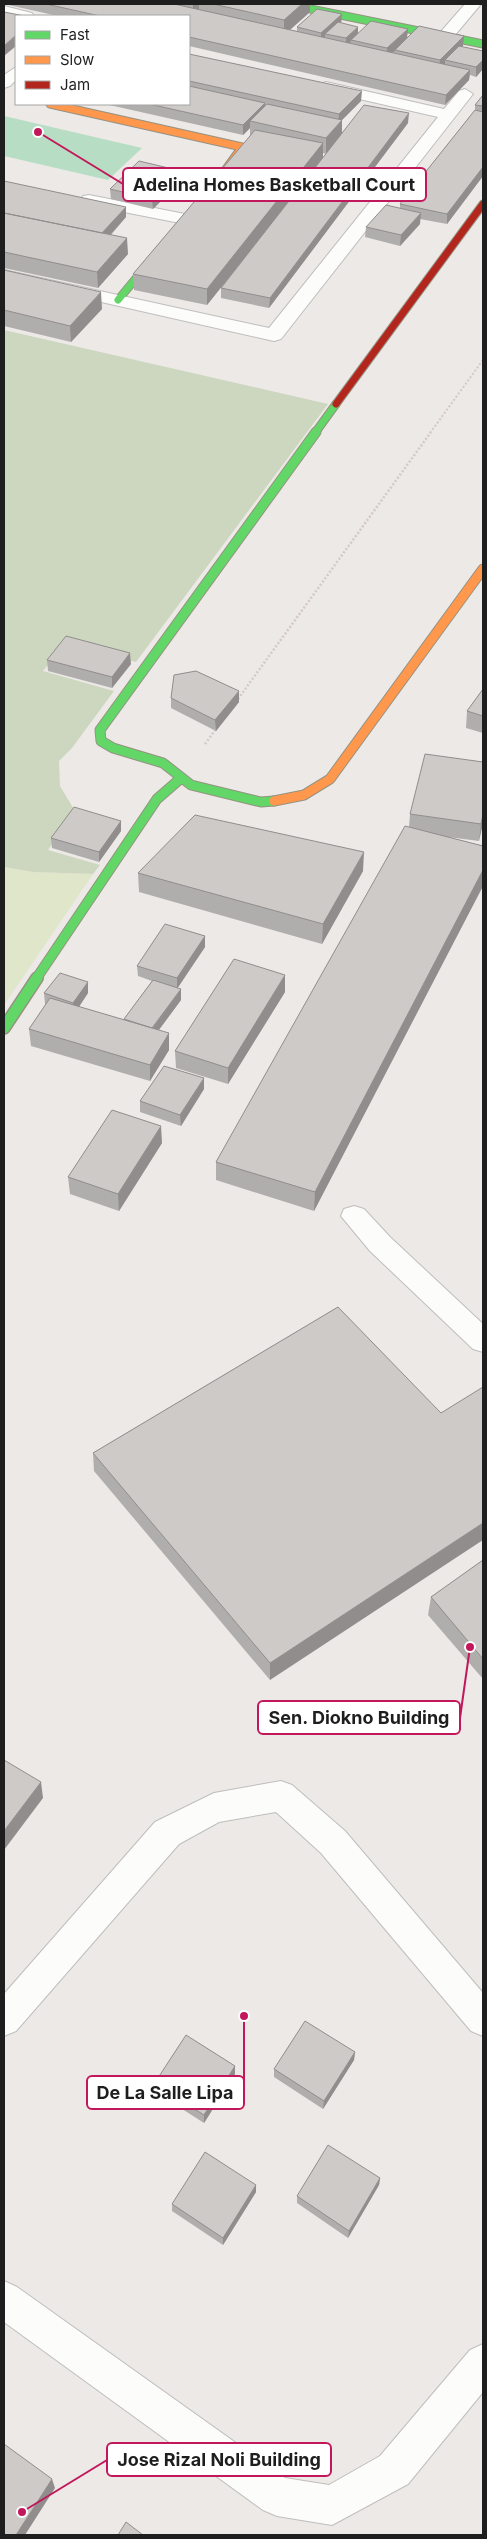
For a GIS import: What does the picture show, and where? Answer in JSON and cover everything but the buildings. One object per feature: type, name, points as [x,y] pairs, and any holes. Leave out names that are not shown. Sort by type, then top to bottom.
[{"type":"street","points":[[286,4],[444,38],[483,44]]},
{"type":"street","points":[[444,38],[473,4]]},
{"type":"street","points":[[4,11],[22,15]]},
{"type":"street","points":[[4,83],[15,73]]},
{"type":"street","points":[[314,84],[449,115]]},
{"type":"street","points":[[4,275],[274,335],[465,94]]},
{"type":"street","points":[[55,105],[232,143],[242,147],[243,149],[214,184]]},
{"type":"street","points":[[71,196],[185,219]]},
{"type":"street","points":[[483,204],[197,594],[100,730],[101,742],[163,763],[180,779],[191,785],[261,802],[294,800],[313,791],[330,779],[483,569]]},
{"type":"street","points":[[118,300],[167,241]]},
{"type":"street","points":[[4,1028],[157,799],[180,779]]},
{"type":"street","points":[[354,1216],[380,1244],[482,1338]]},
{"type":"street","points":[[4,2019],[167,1833],[214,1808],[281,1796],[333,1842],[483,2018]]},
{"type":"street","points":[[4,2300],[277,2496],[332,2505],[394,2470],[483,2363]]},
{"type":"path","points":[[233,706],[483,360]]},
{"type":"path","points":[[180,779],[221,722]]},
{"type":"green space","points":[[4,116],[142,148],[108,180],[4,156]]},
{"type":"green space","points":[[4,330],[328,404],[136,662],[65,644],[43,671],[114,691],[72,748],[59,761],[60,786],[75,811],[48,850],[100,865],[93,874],[33,872],[4,867]]},
{"type":"green space","points":[[4,867],[33,872],[93,874],[4,1005]]},
{"type":"traffic: fast","points":[[286,4],[483,44]]},
{"type":"traffic: fast","points":[[118,300],[157,253]]},
{"type":"traffic: fast","points":[[274,801],[261,802],[191,785],[163,763],[113,748],[101,741],[100,730],[336,404]]},
{"type":"traffic: fast","points":[[4,1028],[157,799],[180,779]]},
{"type":"traffic: slow","points":[[54,105],[242,147],[221,176]]},
{"type":"traffic: slow","points":[[274,801],[304,795],[330,779],[483,569]]},
{"type":"traffic: jam","points":[[336,404],[483,204]]},
{"type":"place","name":"Adelina Homes Basketball Court","points":[[38,132]]},
{"type":"place","name":"Sen. Diokno Building","points":[[470,1647]]},
{"type":"place","name":"De La Salle Lipa","points":[[244,2016]]},
{"type":"place","name":"Jose Rizal Noli Building","points":[[22,2512]]}]
